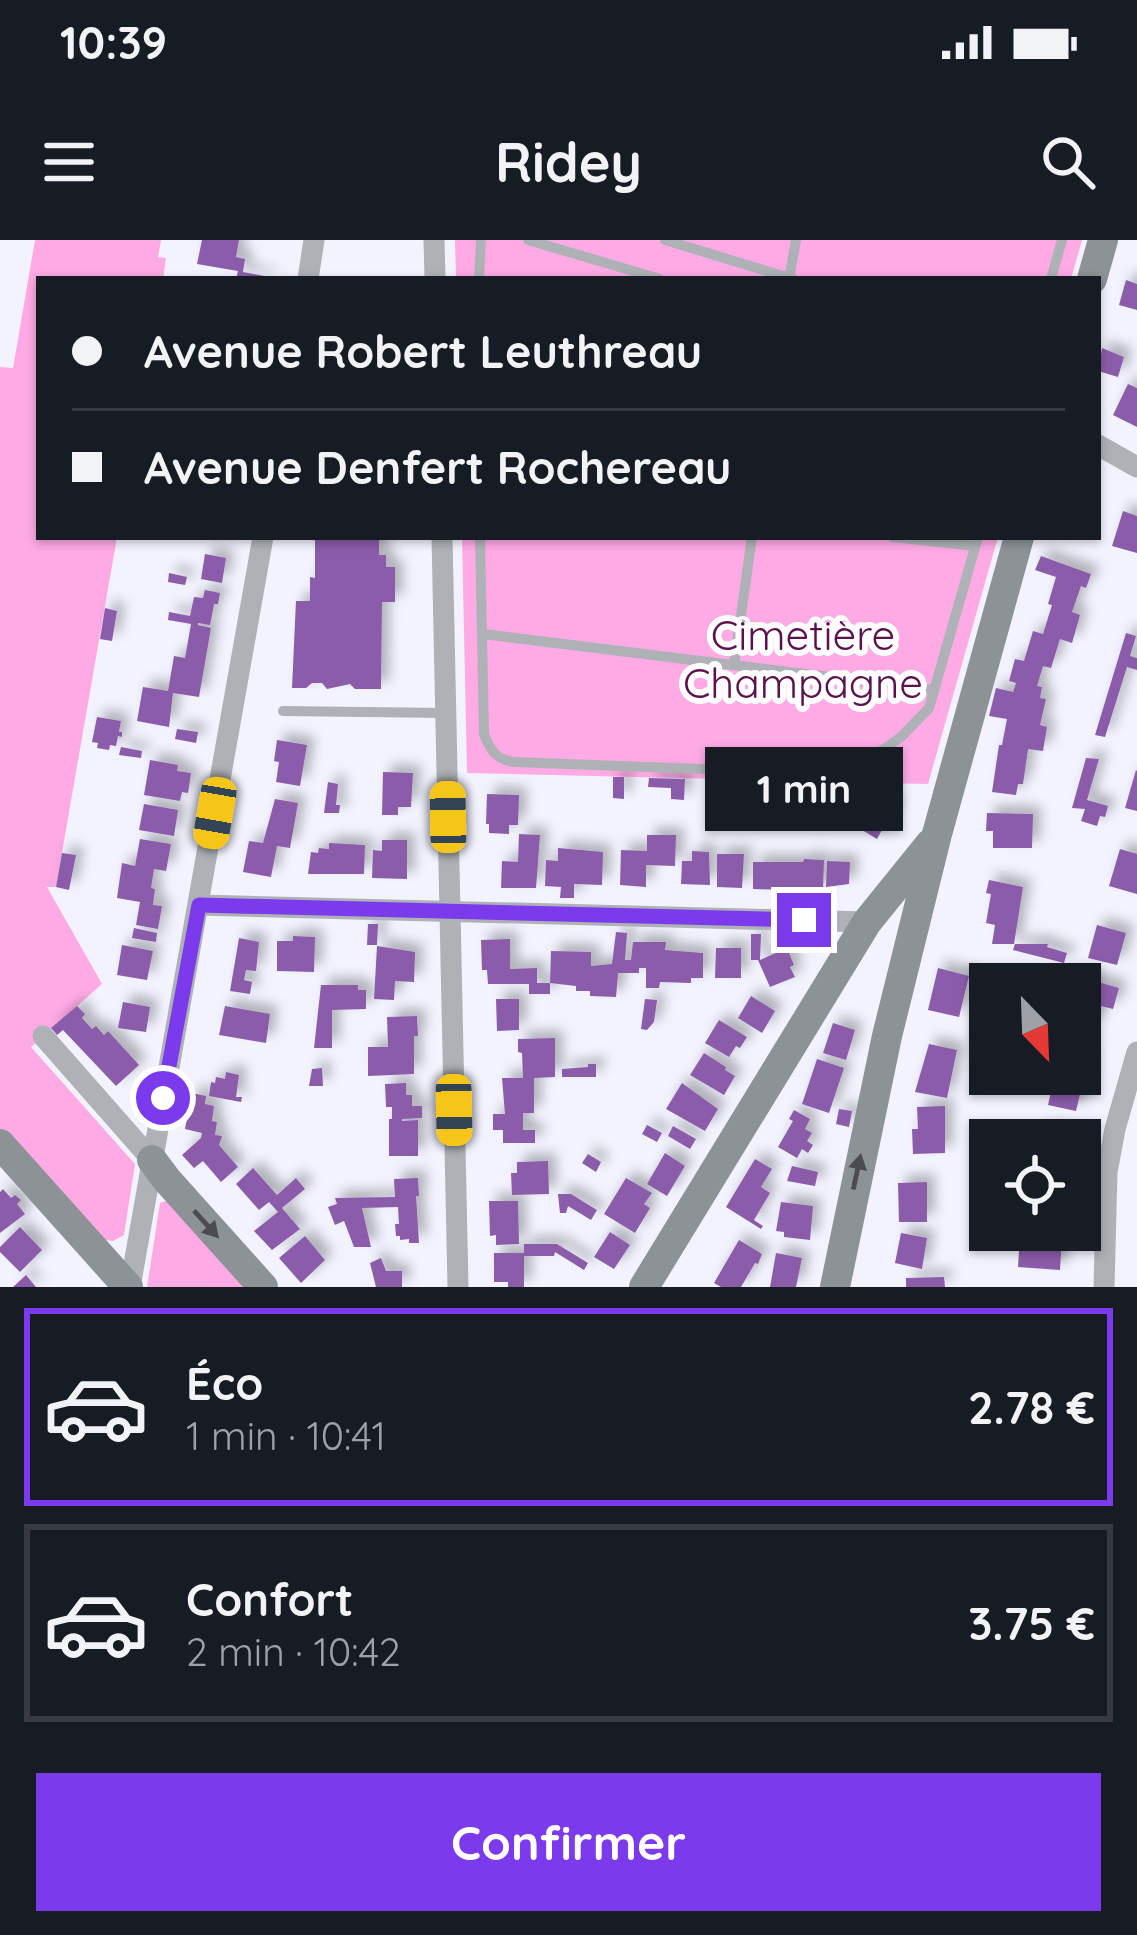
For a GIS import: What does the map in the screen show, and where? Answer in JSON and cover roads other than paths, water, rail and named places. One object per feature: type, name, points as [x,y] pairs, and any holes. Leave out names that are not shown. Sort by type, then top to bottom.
[{"type":"street","points":[[308,276],[314,240]]},
{"type":"street","points":[[434,240],[435,276]]},
{"type":"street","points":[[1093,276],[1103,240]]},
{"type":"street","points":[[1101,447],[1137,467]]},
{"type":"street","points":[[129,1287],[262,540]]},
{"type":"street","points":[[442,540],[458,1287]]},
{"type":"street","points":[[835,1287],[882,1058],[1018,540]]},
{"type":"street","points":[[644,1287],[867,922],[938,834]]},
{"type":"street","points":[[199,905],[867,922]]},
{"type":"street","points":[[43,1036],[263,1287]]},
{"type":"street","points":[[1104,1287],[1107,1172],[1126,1129],[1137,1052]]},
{"type":"street","points":[[0,1144],[129,1287]]},
{"type":"lane","points":[[479,276],[482,240]]},
{"type":"lane","points":[[528,240],[650,276]]},
{"type":"lane","points":[[664,240],[780,276]]},
{"type":"lane","points":[[790,276],[796,240]]},
{"type":"lane","points":[[1052,276],[1062,240]]},
{"type":"lane","points":[[480,540],[484,734],[496,755],[513,763],[834,772],[861,765],[901,737],[929,708],[976,542],[943,540]]},
{"type":"lane","points":[[734,665],[752,540]]},
{"type":"lane","points":[[483,634],[934,690]]},
{"type":"lane","points":[[283,711],[446,712]]},
{"type":"park label","name":"Cimetière Champagne","points":[[803,658]]}]
